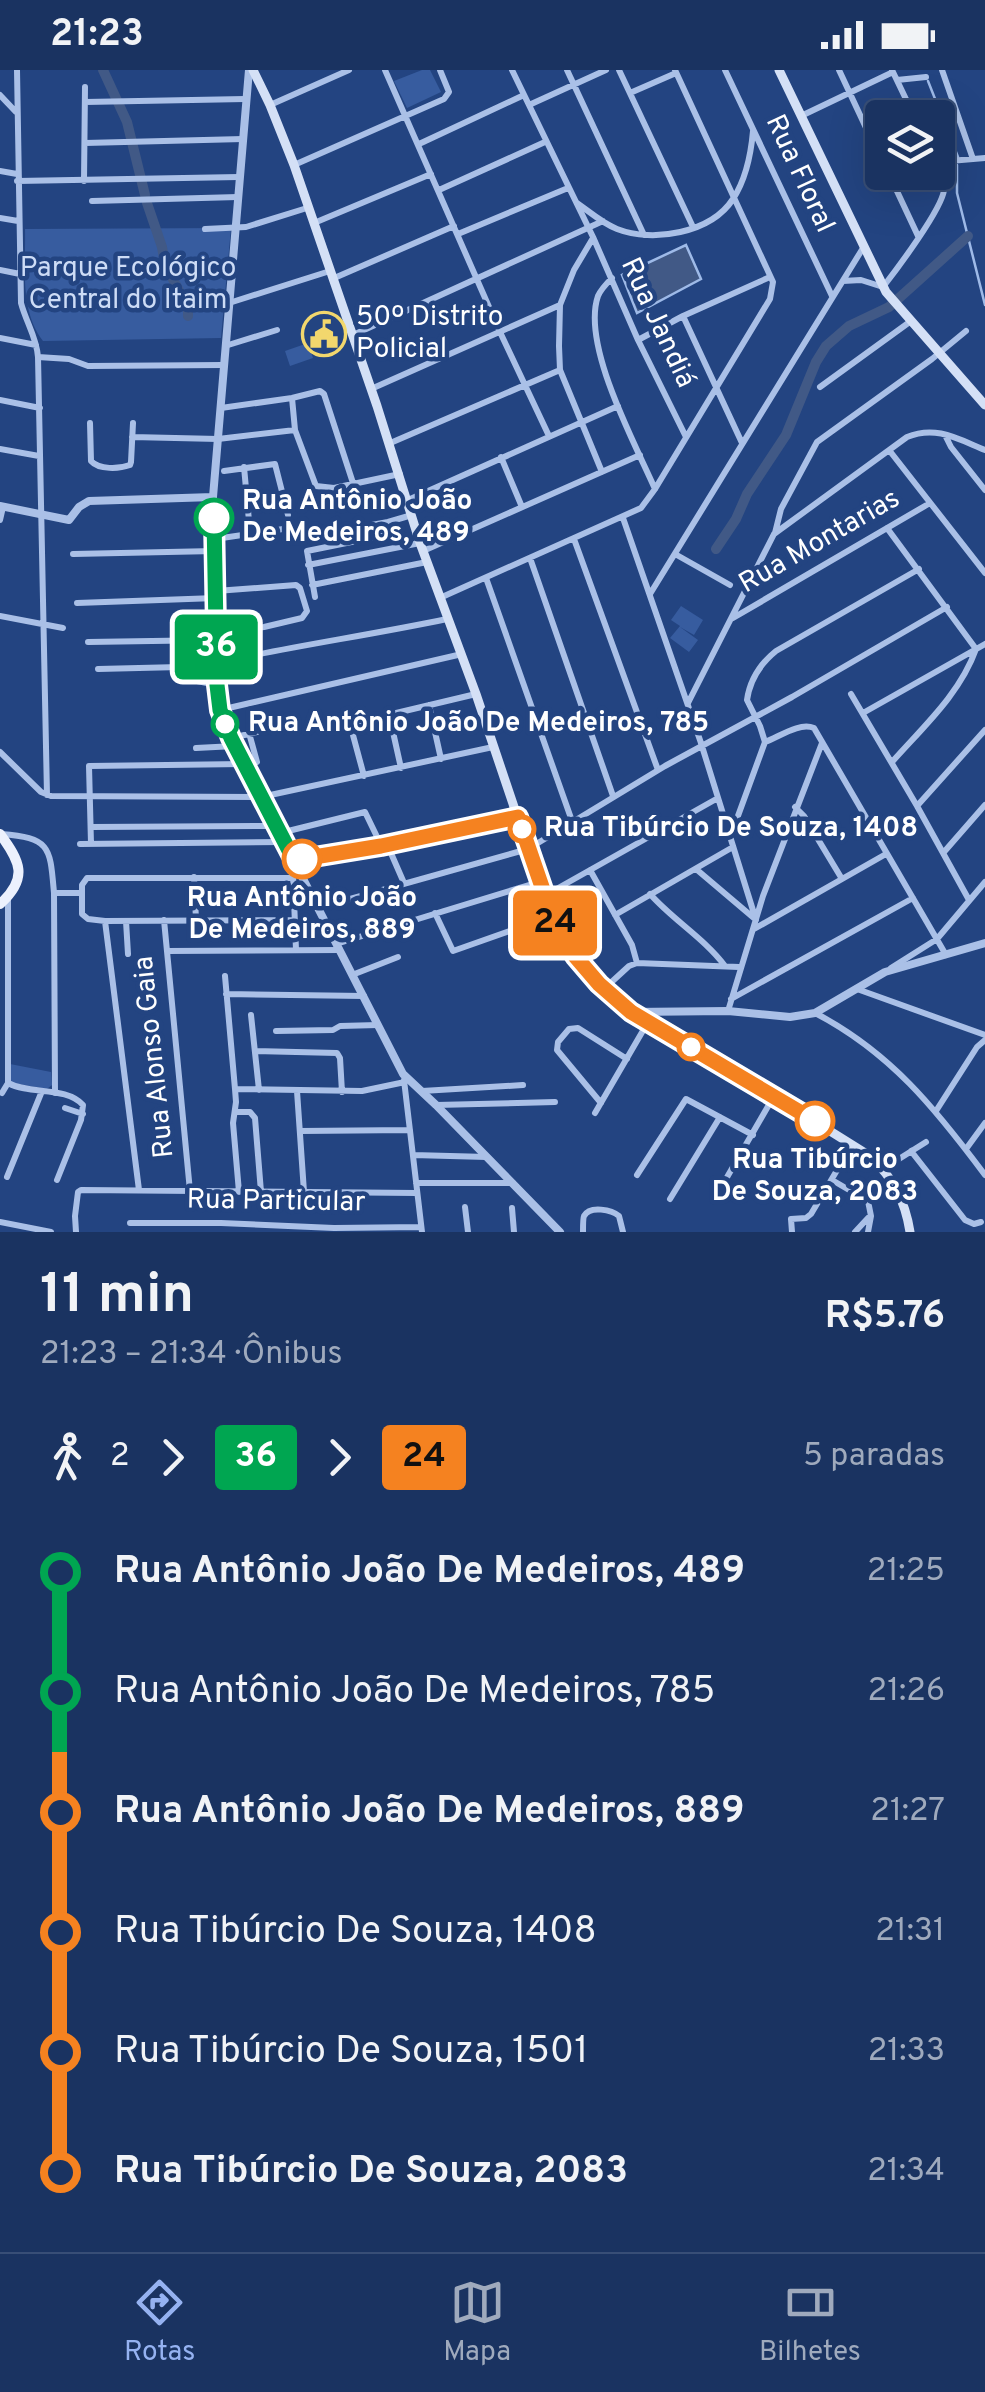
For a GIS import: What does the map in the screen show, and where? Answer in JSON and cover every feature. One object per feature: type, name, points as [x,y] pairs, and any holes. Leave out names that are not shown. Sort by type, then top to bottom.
[{"type":"main road","points":[[251,70],[294,166],[552,916],[575,956],[604,990],[631,1012],[852,1144],[884,1168],[904,1204],[910,1232]]},
{"type":"main road","points":[[779,70],[883,287],[985,405]]},
{"type":"main road","points":[[0,834],[19,865],[18,879],[4,900]]},
{"type":"street","points":[[17,70],[21,304],[38,357],[47,796]]},
{"type":"street","points":[[251,70],[225,346],[218,439],[220,471],[213,497],[220,710],[404,1078],[421,1226]]},
{"type":"street","points":[[270,106],[348,70]]},
{"type":"street","points":[[385,70],[550,436]]},
{"type":"street","points":[[294,166],[448,96],[440,70]]},
{"type":"street","name":"Rua Jandiá","points":[[512,70],[686,437]]},
{"type":"street","points":[[567,70],[644,235]]},
{"type":"street","points":[[529,105],[606,70]]},
{"type":"street","points":[[620,70],[693,227]]},
{"type":"street","name":"Rua Floral","points":[[725,70],[833,298]]},
{"type":"street","points":[[839,70],[865,126]]},
{"type":"street","points":[[942,70],[969,159]]},
{"type":"street","points":[[442,597],[640,508],[770,299],[774,285],[676,72],[630,93]]},
{"type":"street","points":[[801,116],[894,74],[926,78]]},
{"type":"street","points":[[894,74],[906,100]]},
{"type":"street","points":[[84,181],[85,87]]},
{"type":"street","points":[[419,144],[524,95]]},
{"type":"street","points":[[2,99],[17,114]]},
{"type":"street","points":[[85,102],[246,99]]},
{"type":"street","points":[[576,202],[618,230],[644,235],[672,234],[693,227],[722,213],[734,196],[751,152],[754,130]]},
{"type":"street","points":[[85,144],[243,139]]},
{"type":"street","points":[[439,190],[546,142]]},
{"type":"street","points":[[955,160],[985,158]]},
{"type":"street","points":[[0,171],[17,178],[84,181],[239,177]]},
{"type":"street","points":[[313,224],[431,174]]},
{"type":"street","points":[[458,234],[568,188]]},
{"type":"street","points":[[896,190],[918,236]]},
{"type":"street","points":[[842,281],[861,280],[883,287],[931,219],[944,190]]},
{"type":"street","points":[[92,201],[238,197]]},
{"type":"street","points":[[205,229],[246,227],[307,208]]},
{"type":"street","points":[[0,218],[18,221]]},
{"type":"street","points":[[352,336],[603,221]]},
{"type":"street","points":[[229,303],[331,275],[454,226]]},
{"type":"street","points":[[593,237],[560,305],[560,370],[602,472]]},
{"type":"street","points":[[650,595],[863,248]]},
{"type":"street","points":[[0,270],[20,274]]},
{"type":"street","points":[[638,340],[770,277]]},
{"type":"street","points":[[612,278],[598,298],[598,347],[618,406],[655,488]]},
{"type":"street","points":[[371,389],[560,305]]},
{"type":"street","points":[[683,316],[742,444]]},
{"type":"street","points":[[820,386],[910,320]]},
{"type":"street","points":[[225,346],[277,330]]},
{"type":"street","points":[[688,703],[816,442],[966,331]]},
{"type":"street","points":[[0,338],[37,345]]},
{"type":"street","points":[[38,357],[88,366],[224,365]]},
{"type":"street","points":[[388,444],[560,370]]},
{"type":"street","points":[[976,394],[985,384]]},
{"type":"street","points":[[221,408],[292,398],[316,390],[324,394],[353,483]]},
{"type":"street","points":[[292,398],[296,430],[316,486],[326,488],[400,474]]},
{"type":"street","points":[[0,400],[40,408]]},
{"type":"street","points":[[408,500],[618,406]]},
{"type":"street","points":[[90,423],[90,455],[94,464],[130,466],[133,423]]},
{"type":"street","points":[[132,438],[218,439],[296,430]]},
{"type":"street","points":[[774,534],[917,433],[934,431],[985,450]]},
{"type":"street","points":[[945,434],[985,490]]},
{"type":"street","points":[[0,450],[40,456]]},
{"type":"street","points":[[889,450],[985,573]]},
{"type":"street","points":[[308,565],[422,546],[640,455]]},
{"type":"street","points":[[501,458],[522,507]]},
{"type":"street","points":[[220,471],[274,464],[288,515]]},
{"type":"street","points":[[244,468],[249,521]]},
{"type":"street","points":[[0,520],[1,506],[69,520],[89,501],[213,497]]},
{"type":"street","name":"Rua Montarias","points":[[732,619],[930,503]]},
{"type":"street","points":[[314,597],[308,550],[386,535],[388,522],[412,515]]},
{"type":"street","points":[[622,518],[702,746],[749,896],[754,925]]},
{"type":"street","points":[[215,539],[290,528]]},
{"type":"street","points":[[888,528],[976,649]]},
{"type":"street","points":[[574,539],[658,770]]},
{"type":"street","points":[[73,554],[215,551]]},
{"type":"street","points":[[675,554],[730,585]]},
{"type":"street","points":[[530,558],[613,796]]},
{"type":"street","points":[[312,585],[428,562]]},
{"type":"street","points":[[730,837],[765,742],[748,696],[766,659],[919,570]]},
{"type":"street","points":[[486,578],[572,821]]},
{"type":"street","points":[[78,602],[216,595],[296,585],[306,611],[302,618],[216,637],[88,642]]},
{"type":"street","points":[[318,908],[528,849],[658,770],[947,607]]},
{"type":"street","points":[[0,616],[63,628]]},
{"type":"street","points":[[216,663],[448,618]]},
{"type":"street","points":[[863,713],[985,644]]},
{"type":"street","points":[[892,762],[952,694],[976,649]]},
{"type":"street","points":[[220,710],[462,654]]},
{"type":"street","points":[[98,669],[180,668],[197,680],[217,685]]},
{"type":"street","points":[[364,776],[350,725],[476,694]]},
{"type":"street","points":[[851,694],[969,900]]},
{"type":"street","points":[[428,705],[441,759]]},
{"type":"street","points":[[388,714],[401,768]]},
{"type":"street","points":[[196,748],[233,742],[297,722]]},
{"type":"street","points":[[765,742],[802,726],[814,728],[946,954]]},
{"type":"street","points":[[917,806],[985,730]]},
{"type":"street","points":[[249,734],[256,762]]},
{"type":"street","points":[[728,1011],[762,896],[822,742]]},
{"type":"street","points":[[0,752],[47,796],[262,797],[493,747]]},
{"type":"street","points":[[91,844],[90,766],[244,764]]},
{"type":"street","points":[[544,896],[718,798]]},
{"type":"street","points":[[944,852],[985,805]]},
{"type":"street","points":[[795,807],[842,879]]},
{"type":"street","points":[[80,844],[280,834],[365,812],[404,882]]},
{"type":"street","points":[[295,863],[518,817]]},
{"type":"street","points":[[91,827],[280,834]]},
{"type":"street","points":[[0,834],[34,838],[45,847],[51,860],[54,1093]]},
{"type":"street","points":[[615,915],[733,847]]},
{"type":"street","points":[[754,925],[886,854]]},
{"type":"street","points":[[295,863],[292,878],[296,950]]},
{"type":"street","points":[[696,868],[754,925]]},
{"type":"street","points":[[590,870],[632,945],[636,963]]},
{"type":"street","points":[[194,877],[196,920]]},
{"type":"street","points":[[292,878],[88,878],[81,893],[85,918],[105,921],[294,920]]},
{"type":"street","points":[[167,951],[338,947],[539,882]]},
{"type":"street","points":[[631,1012],[728,1011],[773,1017],[815,1013],[938,939],[985,882]]},
{"type":"street","points":[[54,893],[81,893]]},
{"type":"street","points":[[650,894],[724,966]]},
{"type":"street","points":[[735,903],[749,896],[762,896]]},
{"type":"street","points":[[731,999],[912,898]]},
{"type":"street","points":[[4,900],[8,1082],[4,1094]]},
{"type":"street","points":[[435,914],[454,951],[552,916]]},
{"type":"street","points":[[126,920],[128,954]]},
{"type":"street","name":"Rua Alonso Gaia","points":[[164,920],[190,1190]]},
{"type":"street","points":[[105,921],[140,1190]]},
{"type":"street","points":[[885,972],[985,942]]},
{"type":"street","points":[[352,975],[398,957]]},
{"type":"street","points":[[604,990],[636,963],[739,967]]},
{"type":"street","points":[[225,976],[236,1089],[233,1123],[239,1192]]},
{"type":"street","points":[[856,989],[985,1037],[936,1111]]},
{"type":"street","points":[[226,994],[364,996]]},
{"type":"street","points":[[815,1013],[891,1064],[936,1111],[985,1174]]},
{"type":"street","points":[[251,1016],[258,1090]]},
{"type":"street","points":[[595,1114],[648,1022]]},
{"type":"street","points":[[276,1030],[379,1025]]},
{"type":"street","points":[[601,1103],[559,1053],[558,1042],[569,1029],[578,1028],[627,1060]]},
{"type":"street","points":[[255,1052],[338,1053],[342,1092]]},
{"type":"street","points":[[236,1089],[375,1090],[404,1078]]},
{"type":"street","points":[[404,1078],[422,1091],[560,1232]]},
{"type":"street","points":[[8,1082],[18,1088],[78,1099],[82,1105],[83,1114],[58,1180]]},
{"type":"street","points":[[422,1091],[523,1085]]},
{"type":"street","points":[[297,1091],[304,1192]]},
{"type":"street","points":[[7,1177],[42,1092]]},
{"type":"street","points":[[715,1198],[774,1096]]},
{"type":"street","points":[[637,1175],[685,1100],[752,1135]]},
{"type":"street","points":[[436,1105],[555,1102]]},
{"type":"street","points":[[65,1108],[83,1114]]},
{"type":"street","points":[[235,1112],[254,1115],[261,1192]]},
{"type":"street","points":[[670,1199],[720,1117]]},
{"type":"street","points":[[966,1149],[985,1123]]},
{"type":"street","points":[[300,1132],[410,1130]]},
{"type":"street","points":[[884,1168],[926,1142]]},
{"type":"street","points":[[792,1232],[791,1219],[809,1216],[852,1144]]},
{"type":"street","points":[[911,1151],[965,1220],[981,1222]]},
{"type":"street","points":[[413,1155],[487,1156]]},
{"type":"street","points":[[831,1180],[866,1198],[871,1216],[868,1232]]},
{"type":"street","points":[[416,1183],[513,1183]]},
{"type":"street","points":[[76,1232],[79,1191],[417,1194]]},
{"type":"street","points":[[465,1207],[468,1232]]},
{"type":"street","points":[[512,1208],[514,1232]]},
{"type":"street","points":[[583,1232],[586,1214],[608,1210],[620,1216],[623,1232]]},
{"type":"street","points":[[855,1232],[871,1216]]},
{"type":"street","name":"Rua Particular","points":[[130,1224],[334,1228],[402,1227],[408,1221],[421,1226]]},
{"type":"street","points":[[0,1222],[50,1232]]},
{"type":"green space","points":[[430,70],[441,92],[407,108],[394,81]]},
{"type":"green space","name":"Parque Ecológico Central do Itaim","points":[[231,228],[221,338],[43,341],[35,329],[25,287],[25,229]]},
{"type":"green space","points":[[308,343],[313,358],[290,366],[285,351]]},
{"type":"green space","points":[[681,606],[703,620],[694,635],[680,627],[698,640],[689,652],[670,638],[680,626],[671,620]]},
{"type":"green space","points":[[10,1064],[51,1072],[52,1085],[47,1089],[10,1082]]},
{"type":"shaded area","points":[[686,245],[701,279],[637,313],[622,275]]},
{"type":"waterway","points":[[103,70],[127,122],[145,195]]},
{"type":"waterway","points":[[928,81],[958,157]]},
{"type":"waterway","points":[[957,165],[957,193],[985,305]]},
{"type":"waterway","points":[[147,203],[165,264],[188,308],[188,316]]},
{"type":"waterway","points":[[716,549],[786,435],[826,346],[849,326],[889,307],[968,236]]},
{"type":"bus line","name":"36","points":[[214,518],[220,710],[294,860],[302,859]]},
{"type":"bus line","name":"24","points":[[302,859],[518,817],[552,916],[586,971],[631,1012],[815,1121]]},
{"type":"place","name":"50º Distrito Policial","points":[[324,334]]},
{"type":"place","name":"Rua Antônio João De Medeiros, 489","points":[[214,518]]},
{"type":"place","name":"Rua Antônio João De Medeiros, 785","points":[[225,724]]},
{"type":"place","name":"Rua Tibúrcio De Souza, 1408","points":[[522,829]]},
{"type":"place","name":"Rua Antônio João De Medeiros, 889","points":[[302,859]]},
{"type":"place","name":"Rua Tibúrcio De Souza, 2083","points":[[815,1121]]}]
